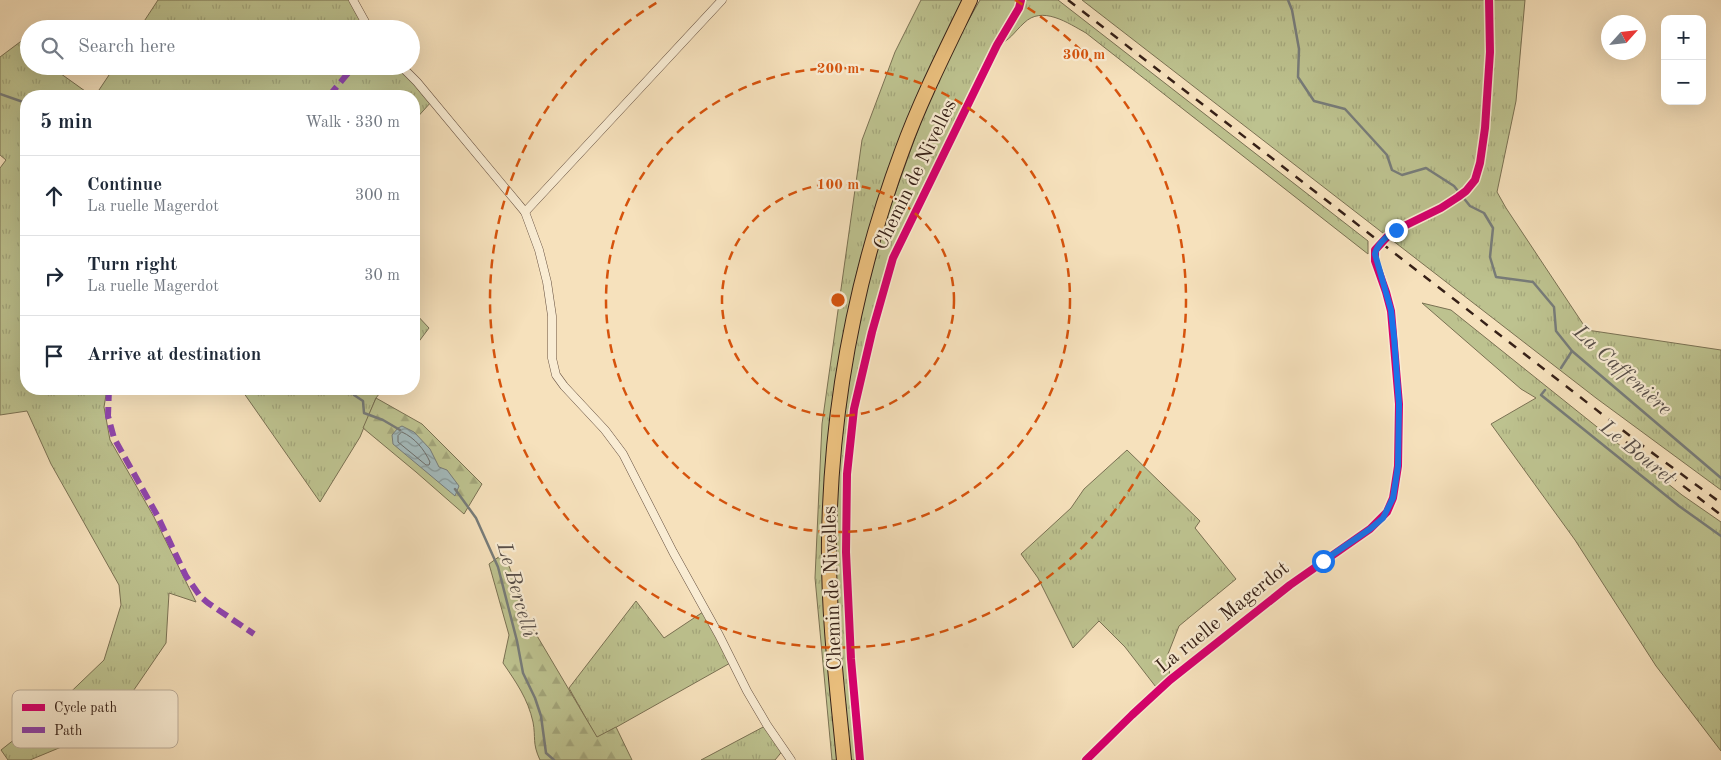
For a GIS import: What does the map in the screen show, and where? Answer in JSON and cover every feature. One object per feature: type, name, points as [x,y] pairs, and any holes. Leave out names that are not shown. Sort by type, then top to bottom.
[{"type":"highway","points":[[844,760],[833,648],[829,540],[834,454],[844,372],[862,282],[889,189],[919,109],[970,0]]},
{"type":"street","points":[[353,0],[364,20]]},
{"type":"street","points":[[525,212],[722,0]]},
{"type":"street","name":"Chemin de Nivelles","points":[[860,760],[851,659],[846,552],[847,474],[854,409],[872,332],[893,258],[997,45],[1019,8],[1021,0]]},
{"type":"street","name":"La ruelle Magerdot","points":[[1086,760],[1132,714],[1170,680],[1290,585],[1370,529],[1387,512],[1393,498],[1398,466],[1399,404],[1391,310],[1375,261],[1376,250],[1386,237],[1396,230],[1441,208],[1466,191],[1475,180],[1482,152],[1490,52],[1489,0]]},
{"type":"street","points":[[410,75],[525,212],[539,250],[547,282],[552,316],[552,358],[556,375],[605,430],[623,454],[673,552],[720,635],[747,691],[790,760]]},
{"type":"green space","points":[[158,0],[353,0],[364,20],[145,20]]},
{"type":"green space","points":[[921,0],[965,0],[872,220],[857,272],[845,327],[832,413],[839,760],[832,760],[815,578],[822,424],[862,140],[895,52]]},
{"type":"green space","points":[[980,0],[1019,0],[940,159],[875,308],[852,408],[845,458],[858,760],[849,760],[838,647],[835,570],[836,495],[844,413],[856,329],[884,224],[924,113],[960,35]]},
{"type":"green space","points":[[1021,0],[1058,0],[1368,241],[1368,254],[1079,29],[1055,18],[1039,16],[1031,18],[1009,38],[997,45]]},
{"type":"green space","points":[[1082,0],[1525,0],[1516,101],[1497,192],[1587,330],[1721,350],[1721,490],[1596,398]]},
{"type":"green space","points":[[20,42],[20,75],[63,75],[84,90],[20,90],[20,395],[106,395],[104,407],[110,440],[154,517],[196,602],[169,593],[166,643],[134,690],[73,690],[104,660],[121,605],[119,585],[51,464],[27,411],[0,415],[0,168],[6,160],[0,155],[0,57]]},
{"type":"green space","points":[[109,75],[409,75],[432,101],[420,114],[420,90],[99,90]]},
{"type":"green space","points":[[1422,303],[1451,310],[1682,495],[1721,522],[1721,751],[1656,666],[1575,540],[1491,424],[1536,398],[1521,389]]},
{"type":"green space","points":[[420,318],[429,328],[420,340]]},
{"type":"green space","points":[[245,395],[378,395],[360,437],[320,502]]},
{"type":"green space","points":[[376,398],[422,424],[482,484],[464,514],[363,428]]},
{"type":"green space","points":[[1127,450],[1200,521],[1195,528],[1236,579],[1179,626],[1168,654],[1170,680],[1159,691],[1125,647],[1099,621],[1073,648],[1038,578],[1021,554],[1071,508],[1084,489]]},
{"type":"green space","points":[[504,553],[533,629],[597,737],[616,727],[632,760],[540,760],[535,745],[533,722],[525,698],[503,663],[509,635],[489,564]]},
{"type":"green space","points":[[636,601],[664,638],[706,610],[732,662],[597,738],[569,688]]},
{"type":"green space","points":[[767,725],[784,749],[775,760],[701,760]]},
{"type":"green space","points":[[12,741],[12,748],[59,748],[30,760],[8,760],[1,750]]},
{"type":"water","points":[[402,426],[414,432],[430,449],[439,467],[447,470],[459,486],[455,496],[393,444],[392,435]]},
{"type":"waterway","name":"La Caffenière","points":[[1288,0],[1292,10],[1299,49],[1298,77],[1314,101],[1345,109],[1387,155],[1392,170],[1402,175],[1426,168],[1454,186],[1470,206],[1484,213],[1493,228],[1490,257],[1496,277],[1533,282],[1554,307],[1556,331],[1572,351],[1721,478]]},
{"type":"waterway","points":[[0,94],[20,101]]},
{"type":"waterway","name":"Le Bouret","points":[[1561,368],[1572,351]]},
{"type":"waterway","name":"Le Bouret","points":[[1545,390],[1541,395],[1679,506],[1721,536]]},
{"type":"waterway","name":"Le Bercelli","points":[[354,395],[363,401],[364,413],[383,420],[400,430]]},
{"type":"waterway","name":"Le Bercelli","points":[[455,489],[476,518],[498,567],[517,641],[523,673],[541,716],[546,753],[554,760]]},
{"type":"railway","points":[[1068,0],[1647,449],[1721,503]]},
{"type":"railway","points":[[1626,442],[1721,515]]},
{"type":"marked path","points":[[334,90],[346,75]]},
{"type":"marked path","points":[[109,395],[108,416],[114,438],[157,515],[186,576],[200,596],[208,603],[254,634]]},
{"type":"cycle path","points":[[860,760],[851,659],[846,552],[847,474],[854,409],[872,332],[893,258],[997,45],[1019,8],[1021,0]]},
{"type":"cycle path","points":[[1086,760],[1170,680],[1290,585],[1370,529],[1387,512],[1393,498],[1398,466],[1399,404],[1391,311],[1375,261],[1375,250],[1396,230],[1441,208],[1466,191],[1475,180],[1480,163],[1485,128],[1490,52],[1489,0]]},
{"type":"route","points":[[1323,561],[1383,518],[1393,498],[1398,466],[1399,404],[1391,310],[1375,261],[1375,254],[1378,246],[1396,230]]}]
